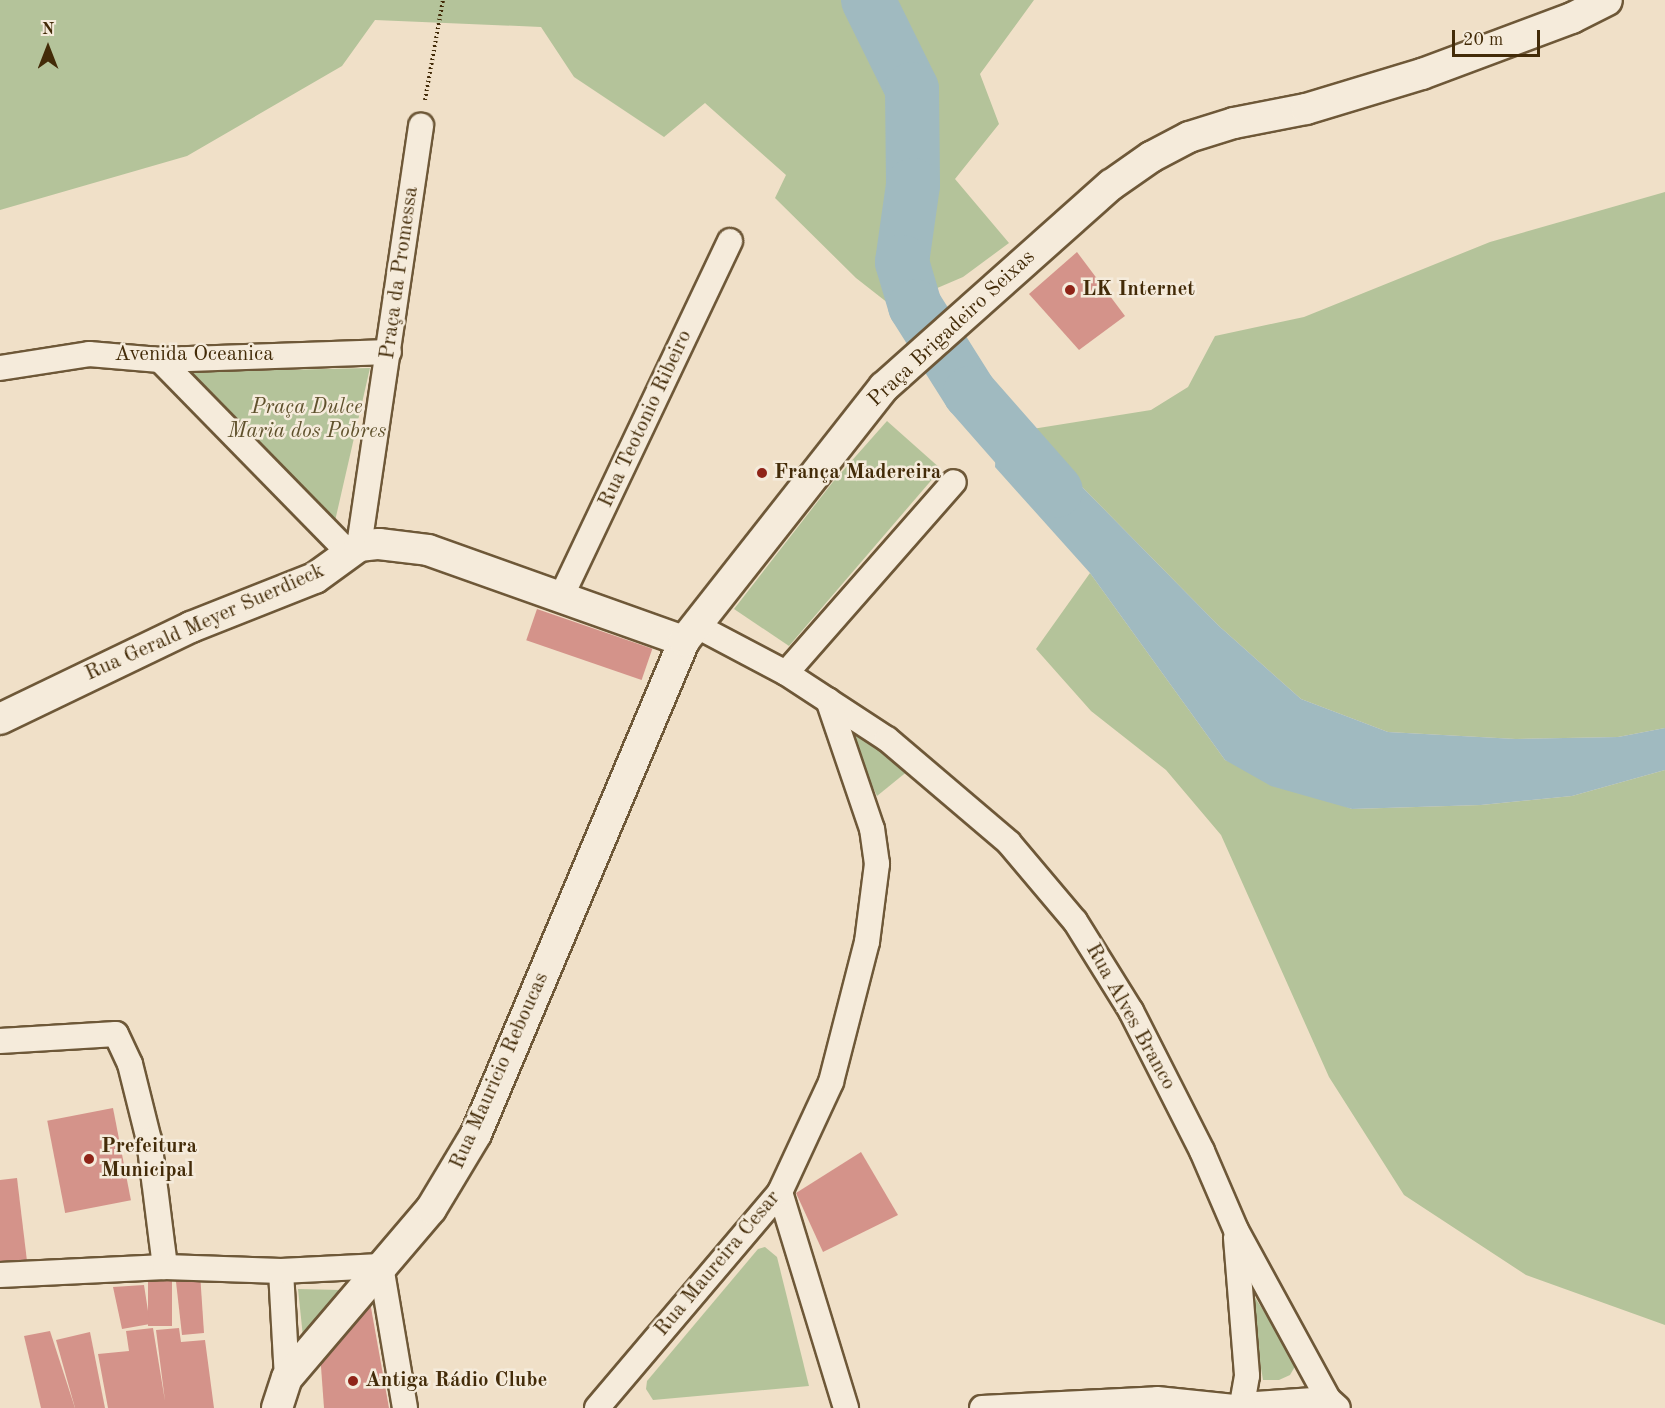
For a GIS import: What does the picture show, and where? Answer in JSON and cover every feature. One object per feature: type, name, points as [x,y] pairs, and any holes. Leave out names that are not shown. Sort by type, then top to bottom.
[{"type":"street","name":"Praça Brigadeiro Seixas","points":[[689,633],[884,387],[1111,185],[1151,157],[1189,137],[1234,123],[1306,109],[1422,75],[1572,18],[1607,0]]},
{"type":"street","name":"Praça da Promessa","points":[[354,550],[389,352],[421,126]]},
{"type":"street","name":"Rua Teotonio Ribeiro","points":[[561,597],[730,241]]},
{"type":"street","name":"Avenida Oceanica","points":[[0,368],[89,354],[160,360],[389,352]]},
{"type":"street","points":[[160,360],[354,550],[395,544],[428,550],[561,597],[689,633],[786,673],[828,700]]},
{"type":"street","points":[[786,673],[954,482]]},
{"type":"street","name":"Rua Gerald Meyer Suerdieck","points":[[0,719],[191,627],[315,578],[354,550]]},
{"type":"street","name":"Rua Mauricio Reboucas","points":[[287,1378],[430,1209],[476,1134],[689,633]]},
{"type":"street","name":"Rua Maureira Cesar","points":[[597,1408],[780,1192],[831,1082],[854,1001],[875,898],[878,864],[872,829],[828,700]]},
{"type":"street","name":"Rua Alves Branco","points":[[828,700],[887,739],[1009,843],[1075,921],[1131,1011],[1202,1151],[1236,1230],[1333,1403]]},
{"type":"street","points":[[0,1041],[116,1034],[130,1064],[149,1140],[165,1267]]},
{"type":"street","points":[[780,1192],[846,1408]]},
{"type":"street","points":[[1236,1230],[1247,1376],[1243,1407]]},
{"type":"street","points":[[0,1275],[165,1267],[281,1271],[381,1266],[405,1408]]},
{"type":"street","points":[[277,1408],[287,1378],[281,1271]]},
{"type":"street","points":[[982,1408],[1157,1399],[1243,1407],[1333,1403]]},
{"type":"path","points":[[421,126],[443,0]]},
{"type":"green space","points":[[0,0],[1034,0],[980,74],[999,124],[955,179],[1009,243],[963,277],[893,307],[856,278],[775,198],[786,175],[705,103],[664,137],[574,77],[541,27],[375,20],[342,66],[187,156],[0,210]]},
{"type":"green space","points":[[1665,192],[1665,728],[1618,737],[1516,739],[1388,732],[1301,699],[1219,626],[1026,430],[1151,410],[1188,387],[1215,336],[1304,317],[1490,242]]},
{"type":"green space","name":"Praça Dulce Maria dos Pobres","points":[[370,368],[335,521],[191,372]]},
{"type":"green space","points":[[887,421],[941,469],[789,646],[734,609],[832,483]]},
{"type":"green space","points":[[1090,573],[1225,760],[1352,809],[1481,805],[1572,796],[1665,770],[1665,1325],[1526,1275],[1404,1195],[1329,1077],[1221,835],[1166,770],[1091,711],[1036,649]]},
{"type":"green space","points":[[861,731],[909,770],[877,796],[850,740]]},
{"type":"green space","points":[[765,1247],[777,1257],[809,1386],[653,1400],[646,1389],[647,1381],[758,1249]]},
{"type":"green space","points":[[298,1289],[341,1290],[303,1337]]},
{"type":"green space","points":[[1254,1296],[1297,1363],[1290,1375],[1279,1380],[1263,1380],[1249,1297]]},
{"type":"water","points":[[1026,430],[1219,626],[1301,699],[1388,732],[1516,739],[1618,737],[1665,728],[1665,770],[1572,796],[1481,805],[1352,809],[1271,786],[1225,760],[1090,573],[995,467],[996,449],[1006,435]]},
{"type":"building","points":[[1077,252],[1125,316],[1079,350],[1029,294]]},
{"type":"building","points":[[537,609],[652,649],[642,680],[526,640]]},
{"type":"building","name":"Prefeitura Municipal","points":[[113,1108],[131,1200],[65,1213],[47,1121]]},
{"type":"building","points":[[861,1152],[898,1215],[823,1252],[796,1193]]},
{"type":"building","points":[[17,1178],[27,1261],[0,1263],[0,1180]]},
{"type":"building","points":[[148,1273],[172,1273],[172,1326],[148,1326]]},
{"type":"building","points":[[175,1273],[200,1273],[204,1333],[182,1335]]},
{"type":"building","points":[[144,1285],[150,1324],[122,1329],[113,1287]]},
{"type":"building","name":"Antiga Rádio Clube","points":[[370,1302],[389,1408],[324,1408],[320,1353]]},
{"type":"building","points":[[153,1328],[165,1401],[156,1330],[179,1328],[181,1342],[205,1340],[214,1408],[108,1408],[98,1354],[129,1351],[126,1331]]},
{"type":"building","points":[[50,1331],[75,1408],[41,1408],[24,1336]]},
{"type":"building","points":[[90,1332],[105,1408],[75,1408],[56,1340]]},
{"type":"waterway","points":[[868,0],[912,89],[913,185],[902,262],[915,306],[970,393],[1056,491]]},
{"type":"place","name":"LK Internet","points":[[1070,290]]},
{"type":"place","name":"França Madereira","points":[[762,473]]},
{"type":"place","name":"Prefeitura Municipal","points":[[89,1159]]},
{"type":"place","name":"Antiga Rádio Clube","points":[[353,1381]]}]
